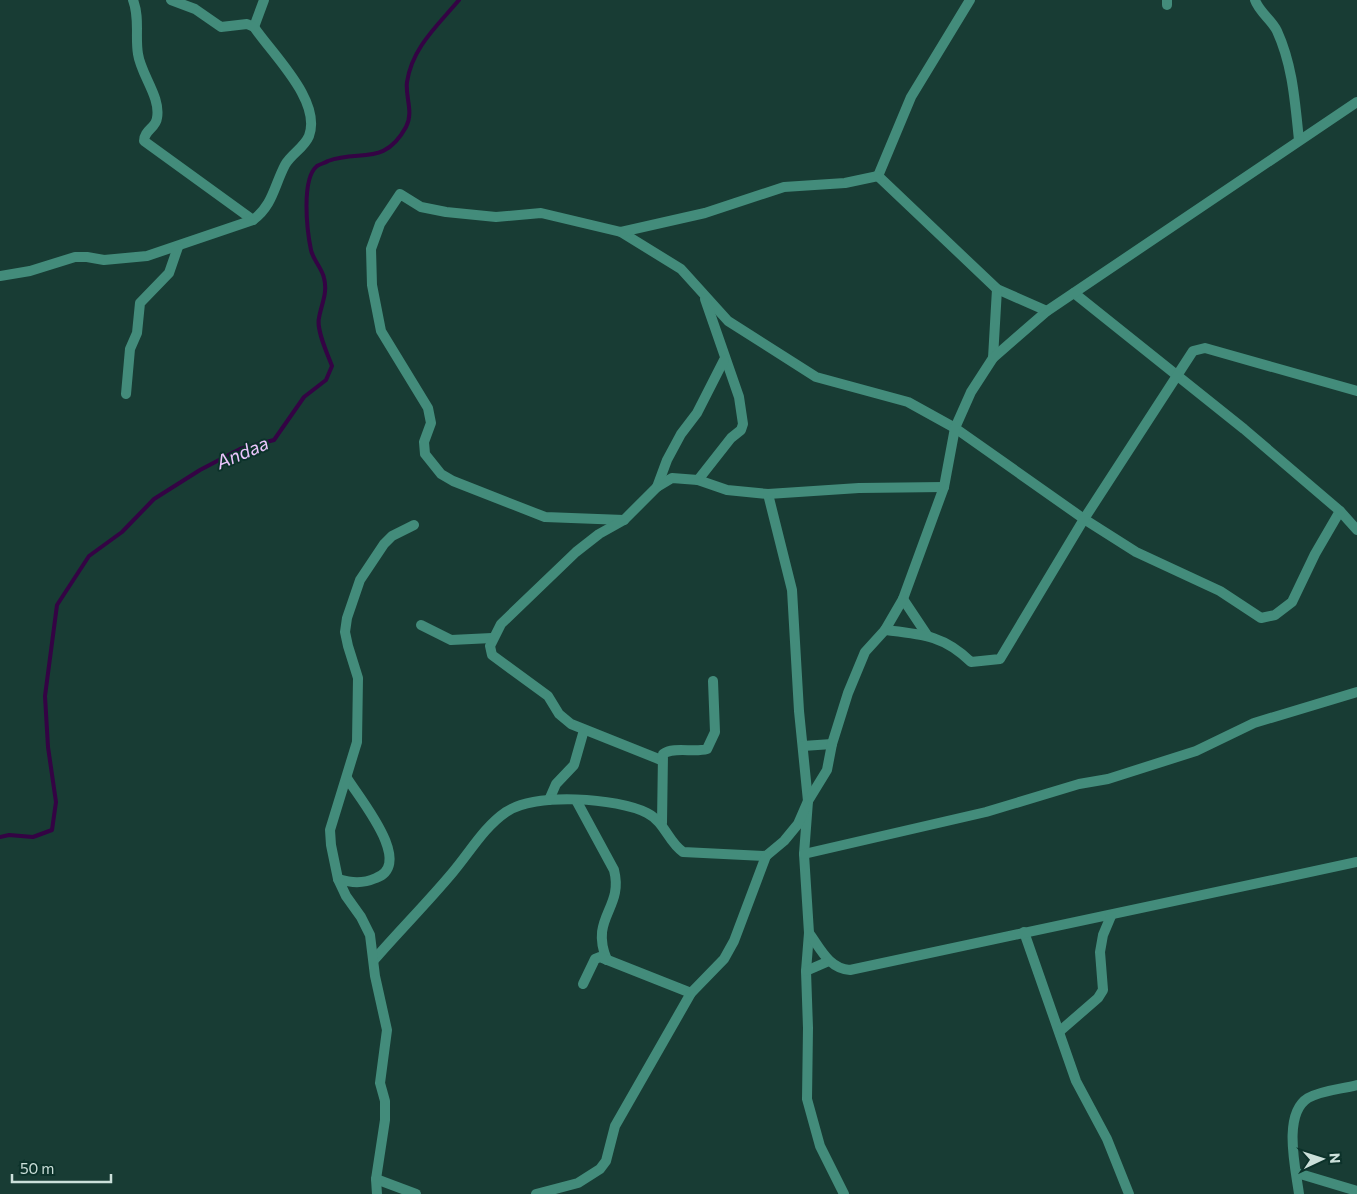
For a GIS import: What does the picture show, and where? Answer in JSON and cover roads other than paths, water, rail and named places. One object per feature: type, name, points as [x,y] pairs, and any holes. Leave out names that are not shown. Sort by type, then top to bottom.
[{"type":"street","points":[[133,0],[136,8],[138,54],[154,98],[158,116],[157,121],[146,133],[144,141],[253,220]]},
{"type":"street","points":[[0,276],[30,271],[76,257],[126,260],[178,247],[253,220],[266,209],[274,195],[286,162],[306,142],[309,134],[310,117],[306,98],[300,86],[254,27],[248,24],[220,28],[195,9],[171,0]]},
{"type":"street","points":[[254,27],[264,0]]},
{"type":"street","points":[[878,176],[911,97],[970,0]]},
{"type":"street","points":[[1256,0],[1276,30],[1288,63],[1294,92],[1298,140]]},
{"type":"street","points":[[536,1194],[578,1183],[600,1169],[606,1160],[615,1126],[691,993],[724,958],[730,947],[766,856],[784,841],[798,824],[808,801],[827,770],[832,744],[848,693],[865,652],[885,630],[903,599],[944,487],[955,428],[971,392],[993,358],[1047,311],[1357,102]]},
{"type":"street","points":[[621,232],[705,213],[784,187],[845,183],[878,176]]},
{"type":"street","points":[[878,176],[997,289],[1047,311]]},
{"type":"street","points":[[624,520],[545,517],[453,482],[432,465],[425,454],[424,442],[431,423],[428,408],[381,331],[372,285],[372,249],[380,224],[400,194],[420,207],[446,212],[496,217],[541,213],[621,232],[681,269],[728,321],[816,376],[908,402],[955,428],[1084,519],[1136,552],[1220,591],[1261,618],[1275,615],[1292,602],[1315,554],[1340,511]]},
{"type":"street","points":[[126,394],[130,349],[137,333],[140,303],[169,273],[178,247]]},
{"type":"street","points":[[993,358],[997,289]]},
{"type":"street","points":[[1074,293],[1178,375],[1340,511],[1357,530]]},
{"type":"street","points":[[698,480],[731,438],[741,430],[743,424],[739,397],[724,360],[704,295]]},
{"type":"street","points":[[885,630],[926,635],[956,648],[971,662],[1000,659],[1084,519],[1193,351],[1204,348],[1357,391]]},
{"type":"street","points":[[657,487],[668,460],[682,434],[697,414],[724,360]]},
{"type":"street","points":[[661,760],[584,730],[571,724],[559,714],[548,696],[492,655],[490,646],[492,638],[501,624],[576,552],[599,534],[624,520],[657,487],[672,478],[698,480],[727,490],[768,494],[859,488],[944,487]]},
{"type":"street","points":[[768,494],[792,590],[808,801],[804,854],[809,932],[806,971],[808,1028],[807,1099],[820,1146],[844,1194]]},
{"type":"street","points":[[377,1194],[376,1179],[385,1120],[385,1101],[380,1083],[387,1030],[370,935],[338,879],[330,830],[357,742],[359,715],[358,678],[348,646],[347,618],[360,580],[384,544],[392,536],[414,525]]},
{"type":"street","points":[[903,599],[926,635]]},
{"type":"street","points":[[422,625],[452,640],[492,638]]},
{"type":"street","points":[[662,823],[661,760],[666,752],[700,752],[707,750],[712,743],[715,732],[713,681]]},
{"type":"street","points":[[804,854],[986,812],[1079,784],[1108,779],[1196,750],[1254,723],[1357,692]]},
{"type":"street","points":[[549,800],[562,776],[574,765],[584,730]]},
{"type":"street","points":[[803,746],[832,744]]},
{"type":"street","points":[[338,879],[352,883],[365,882],[380,877],[388,870],[389,862],[386,839],[347,778]]},
{"type":"street","points":[[374,960],[454,872],[492,824],[508,811],[549,800],[576,800],[629,806],[649,814],[662,823],[684,852],[766,856]]},
{"type":"street","points":[[576,800],[614,870],[617,882],[615,896],[601,928],[601,945],[607,960]]},
{"type":"street","points":[[809,932],[828,961],[843,970],[850,970],[1024,932],[1111,916],[1357,862]]},
{"type":"street","points":[[1060,1031],[1098,998],[1103,990],[1100,952],[1103,935],[1111,916]]},
{"type":"street","points":[[1024,932],[1076,1081],[1107,1139],[1129,1194]]},
{"type":"street","points":[[583,984],[594,959],[600,957],[691,993]]},
{"type":"street","points":[[806,971],[828,961]]},
{"type":"street","points":[[1299,1194],[1292,1148],[1295,1121],[1300,1108],[1307,1099],[1357,1086]]},
{"type":"street","points":[[1297,1172],[1357,1191]]},
{"type":"street","points":[[376,1179],[416,1194]]},
{"type":"waterway","name":"Andaa","points":[[0,837],[9,835],[33,837],[52,830],[56,802],[48,747],[45,696],[57,605],[89,556],[122,532],[154,499],[200,470],[240,449],[274,440],[304,397],[326,380],[332,366],[319,329],[325,283],[323,274],[311,250],[306,206],[312,173],[317,166],[328,161],[380,152],[398,139],[406,127],[409,116],[407,82],[414,58],[434,28],[459,0]]}]
